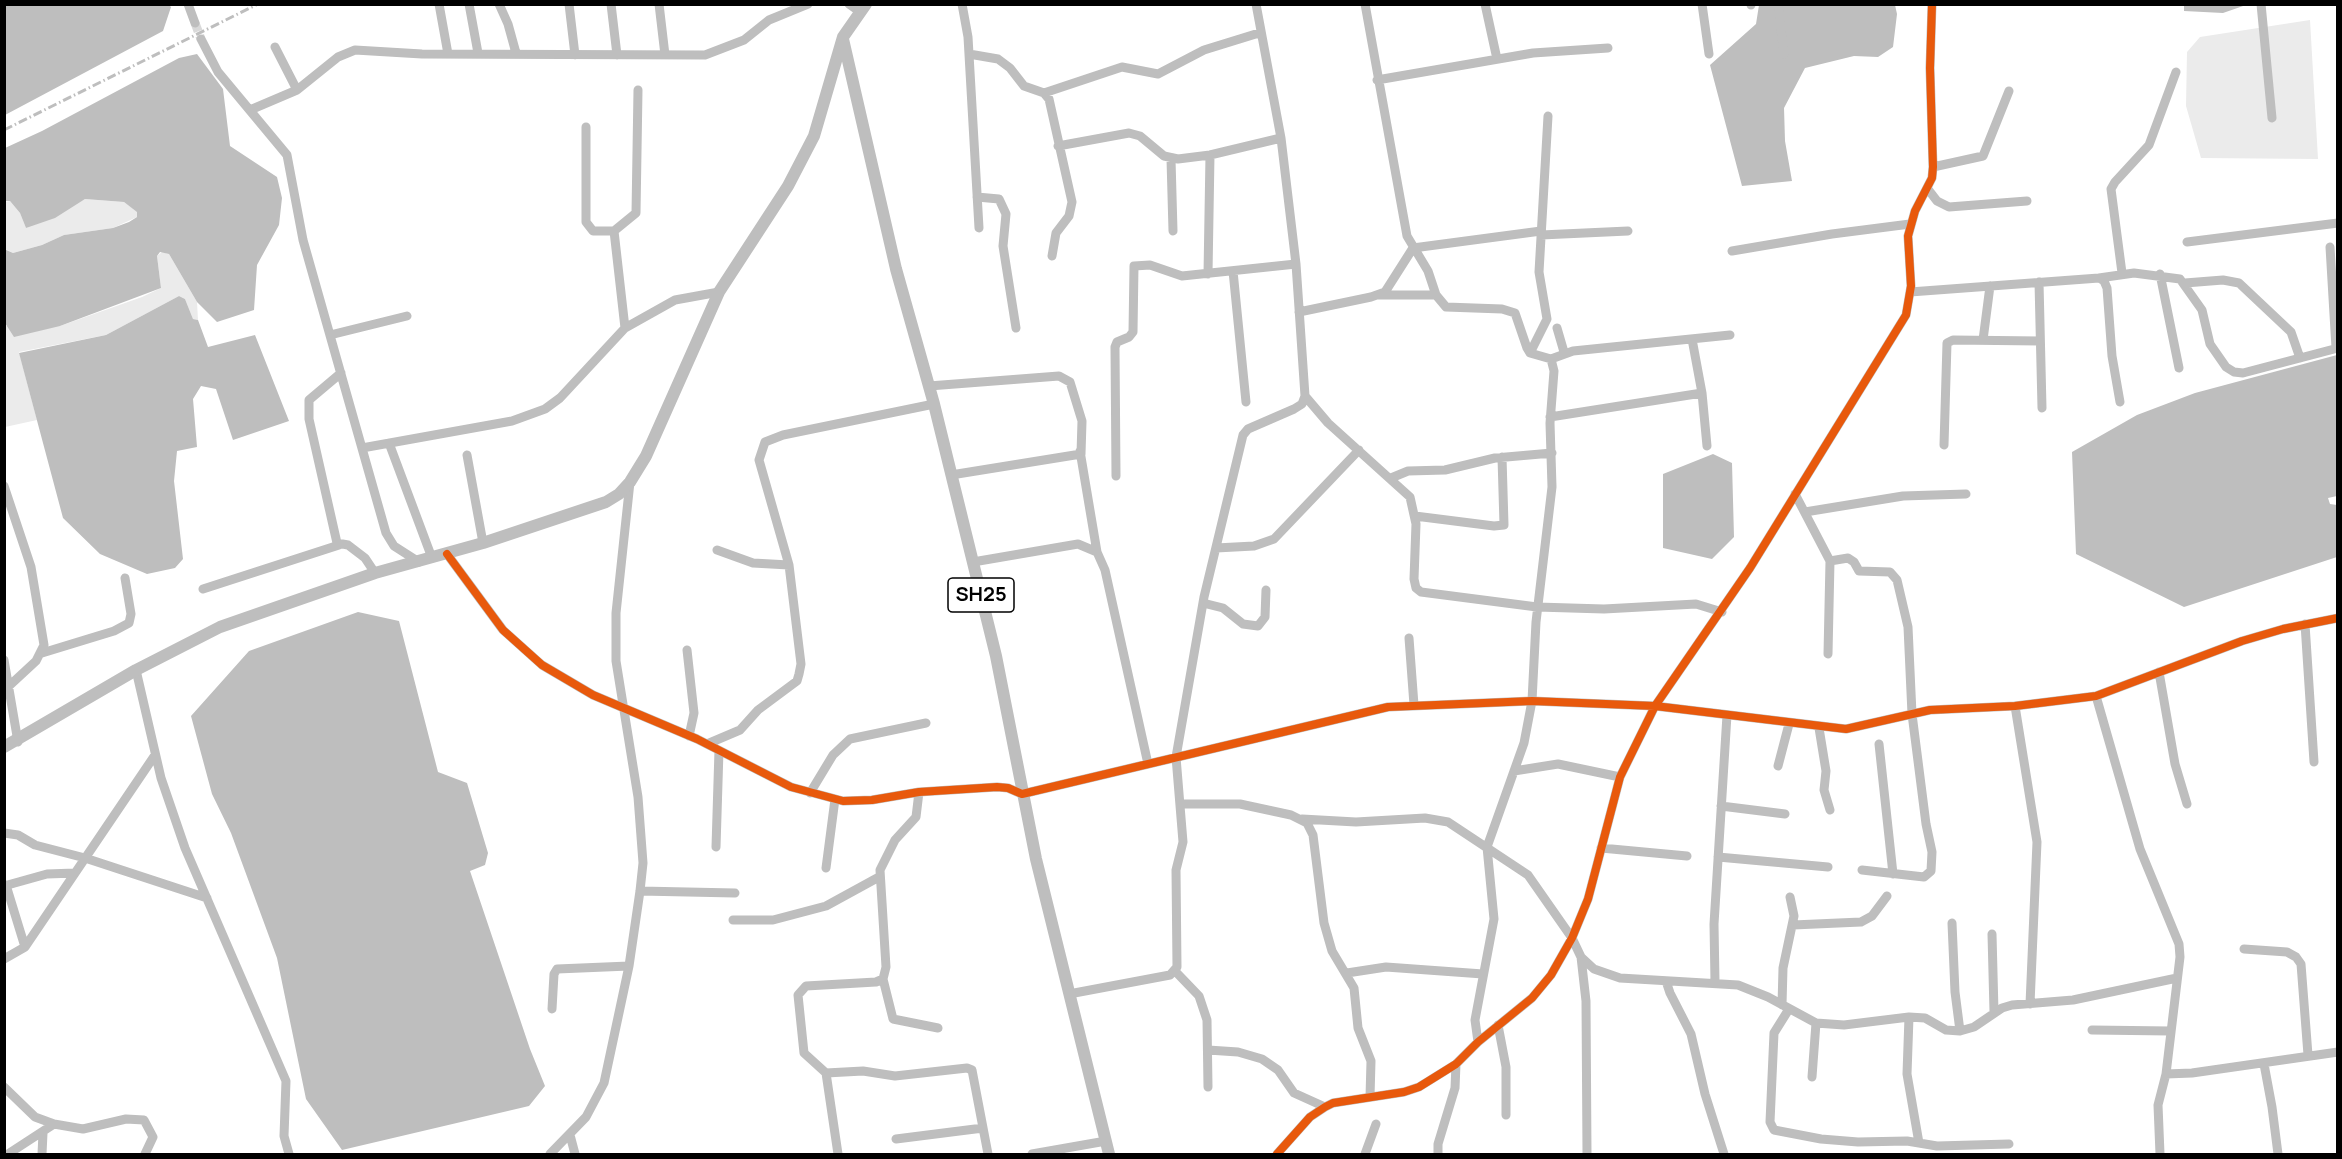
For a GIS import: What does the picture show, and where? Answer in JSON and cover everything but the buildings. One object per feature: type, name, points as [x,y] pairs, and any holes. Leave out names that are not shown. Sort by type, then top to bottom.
[{"type":"main road","points":[[4,747],[18,741],[136,670],[220,627],[375,573],[483,543],[606,502],[630,482],[646,456],[719,292],[788,186],[814,136],[843,37],[858,7]]},
{"type":"main road","name":"SH25","points":[[843,37],[896,269],[934,404],[996,656],[1022,794],[1109,1155]]},
{"type":"street","points":[[189,4],[195,23]]},
{"type":"street","points":[[439,4],[448,54]]},
{"type":"street","points":[[469,4],[478,53]]},
{"type":"street","points":[[499,4],[508,24],[516,53]]},
{"type":"street","points":[[569,4],[575,55]]},
{"type":"street","points":[[611,4],[617,55]]},
{"type":"street","points":[[659,4],[665,55]]},
{"type":"street","points":[[250,110],[297,90],[338,57],[355,50],[448,54],[705,55],[744,40],[769,21],[796,6],[808,4]]},
{"type":"street","points":[[962,4],[969,54],[979,228]]},
{"type":"street","points":[[1070,994],[1170,975],[1175,971],[1179,956],[1176,870],[1183,842],[1176,757],[1203,603],[1243,435],[1248,429],[1302,404],[1305,396],[1296,264],[1281,138],[1259,33],[1256,4]]},
{"type":"street","points":[[1365,4],[1407,236],[1428,270],[1436,295],[1446,307],[1502,309],[1515,313],[1530,353]]},
{"type":"street","points":[[1485,4],[1497,59]]},
{"type":"street","points":[[1702,4],[1709,54]]},
{"type":"street","points":[[1778,4],[1784,54]]},
{"type":"street","points":[[1277,1155],[1310,1117],[1325,1107],[1419,1087],[1456,1064],[1545,984],[1572,938],[1588,899],[1620,777],[1654,706],[1722,612],[1906,315],[1910,292],[1908,236],[1910,224],[1928,188],[1933,167],[1930,68],[1932,4]]},
{"type":"street","points":[[2261,4],[2272,118]]},
{"type":"street","points":[[1044,93],[1122,67],[1158,74],[1204,50],[1259,33]]},
{"type":"street","points":[[201,39],[218,72],[287,155],[303,240],[390,541],[425,560]]},
{"type":"street","points":[[275,47],[297,90]]},
{"type":"street","points":[[1377,80],[1533,53],[1608,48]]},
{"type":"street","points":[[969,54],[998,59],[1010,68],[1024,86],[1044,93],[1049,99],[1072,210],[1056,233],[1053,256]]},
{"type":"street","points":[[2122,273],[2111,189],[2149,145],[2176,72]]},
{"type":"street","points":[[586,128],[586,222],[593,231],[614,231],[636,213],[638,90]]},
{"type":"street","points":[[1933,167],[1983,156],[2009,91]]},
{"type":"street","points":[[1530,353],[1546,319],[1546,306],[1539,279],[1548,116]]},
{"type":"street","points":[[1058,146],[1129,133],[1140,136],[1171,159],[1209,155],[1281,138]]},
{"type":"street","points":[[1208,274],[1209,155]]},
{"type":"street","points":[[1171,159],[1173,231]]},
{"type":"street","points":[[1928,188],[1937,201],[1949,207],[2027,201]]},
{"type":"street","points":[[977,197],[999,199],[1006,214],[1003,246],[1016,328]]},
{"type":"street","points":[[2187,243],[2337,223]]},
{"type":"street","points":[[1732,252],[1832,234],[1910,224]]},
{"type":"street","points":[[614,231],[625,328]]},
{"type":"street","points":[[1413,248],[1541,233],[1628,231]]},
{"type":"street","points":[[2185,282],[2192,297],[2202,310],[2210,344],[2226,367],[2243,373],[2337,348],[2330,247]]},
{"type":"street","points":[[1378,295],[1389,286],[1413,248]]},
{"type":"street","points":[[1116,476],[1115,347],[1117,342],[1129,337],[1132,332],[1132,269],[1143,264],[1176,276],[1296,264]]},
{"type":"street","points":[[1233,272],[1246,402]]},
{"type":"street","points":[[1910,292],[2098,278],[2122,273],[2160,274],[2185,282],[2223,280],[2239,283],[2291,332],[2300,358]]},
{"type":"street","points":[[2160,274],[2179,368]]},
{"type":"street","points":[[2098,278],[2107,288],[2112,356],[2120,402]]},
{"type":"street","points":[[2039,282],[2042,408]]},
{"type":"street","points":[[1983,340],[1990,286]]},
{"type":"street","points":[[362,448],[512,421],[545,409],[560,398],[625,328],[675,300],[719,292]]},
{"type":"street","points":[[1299,312],[1378,295],[1436,295]]},
{"type":"street","points":[[330,335],[407,316]]},
{"type":"street","points":[[1557,328],[1564,352]]},
{"type":"street","points":[[1530,353],[1551,359],[1564,352],[1730,335]]},
{"type":"street","points":[[1692,339],[1702,393],[1707,446]]},
{"type":"street","points":[[1944,445],[1947,343],[1953,340],[2040,341]]},
{"type":"street","points":[[1478,1042],[1475,1020],[1494,919],[1487,847],[1524,743],[1532,701],[1537,607],[1552,487],[1550,417],[1554,371],[1551,359]]},
{"type":"street","points":[[339,545],[308,408],[309,400],[341,373]]},
{"type":"street","points":[[929,386],[1059,376],[1070,382],[1082,422],[1081,454]]},
{"type":"street","points":[[1550,417],[1702,393]]},
{"type":"street","points":[[1305,396],[1328,423],[1410,497],[1415,516],[1414,579],[1416,588],[1421,592],[1537,607],[1604,609],[1696,604],[1722,612]]},
{"type":"street","points":[[707,744],[740,730],[758,710],[797,681],[801,664],[789,565],[760,468],[760,450],[765,442],[783,435],[934,404]]},
{"type":"street","points":[[1078,436],[1097,552],[1105,570],[1148,764]]},
{"type":"street","points":[[389,443],[425,560]]},
{"type":"street","points":[[1216,548],[1254,546],[1274,539],[1359,450]]},
{"type":"street","points":[[1391,478],[1408,471],[1457,468],[1502,458],[1552,453]]},
{"type":"street","points":[[951,475],[1081,454]]},
{"type":"street","points":[[467,455],[483,543]]},
{"type":"street","points":[[1415,516],[1494,526],[1504,525],[1502,458]]},
{"type":"street","points":[[550,1155],[586,1117],[604,1083],[629,966],[640,891],[643,863],[638,797],[622,707],[615,629],[630,482]]},
{"type":"street","points":[[4,486],[31,567],[44,634],[42,653]]},
{"type":"street","points":[[1796,494],[1830,561],[1828,654]]},
{"type":"street","points":[[1805,512],[1903,496],[1966,494]]},
{"type":"street","points":[[973,562],[1078,544],[1097,552]]},
{"type":"street","points":[[203,589],[339,545],[348,545],[359,553],[375,573]]},
{"type":"street","points":[[717,550],[753,563],[789,565]]},
{"type":"street","points":[[447,554],[503,630],[522,650],[558,675],[622,707],[810,793],[857,801],[919,792],[997,787],[1022,794],[1369,710],[1414,705],[1532,701],[1654,706],[1820,728],[1856,728],[1912,714],[2015,706],[2096,696],[2242,641],[2337,618]]},
{"type":"street","points":[[1830,561],[1848,558],[1854,562],[1859,572],[1890,572],[1897,580],[1908,627],[1912,714],[1932,861],[1931,871],[1924,877],[1862,870]]},
{"type":"street","points":[[9,686],[42,653],[114,631],[129,622],[125,578]]},
{"type":"street","points":[[1203,603],[1223,608],[1243,624],[1258,626],[1265,617],[1266,590]]},
{"type":"street","points":[[2305,624],[2314,762]]},
{"type":"street","points":[[1409,638],[1414,705]]},
{"type":"street","points":[[687,650],[694,713],[689,736]]},
{"type":"street","points":[[4,660],[18,741]]},
{"type":"street","points":[[136,670],[155,755],[169,804],[286,1081],[284,1136],[289,1155]]},
{"type":"street","points":[[2159,672],[2175,764],[2187,804]]},
{"type":"street","points":[[2096,696],[2140,849],[2179,944],[2180,957],[2166,1074],[2158,1105],[2160,1155]]},
{"type":"street","points":[[2015,706],[2037,842],[2030,1004]]},
{"type":"street","points":[[1715,982],[1714,924],[1727,715]]},
{"type":"street","points":[[810,793],[833,755],[850,739],[926,723]]},
{"type":"street","points":[[1778,766],[1789,724]]},
{"type":"street","points":[[1820,728],[1826,771],[1824,789],[1830,810]]},
{"type":"street","points":[[1879,744],[1893,874]]},
{"type":"street","points":[[716,847],[718,750]]},
{"type":"street","points":[[4,959],[25,947],[155,755]]},
{"type":"street","points":[[1514,771],[1558,764],[1620,777]]},
{"type":"street","points":[[919,792],[916,817],[895,840],[883,862],[879,877],[886,967],[883,979],[892,1019],[938,1028]]},
{"type":"street","points":[[826,868],[835,799]]},
{"type":"street","points":[[1180,804],[1230,803],[1302,819],[1356,822],[1438,819],[1448,822],[1528,875],[1572,938],[1581,957],[1587,964],[1605,974],[1666,981],[1738,985],[1816,1023],[1844,1025],[1909,1017],[1925,1018],[1946,1030],[1960,1031],[1974,1027],[1994,1012],[2012,1005],[2073,1000],[2177,978]]},
{"type":"street","points":[[1721,806],[1785,813]]},
{"type":"street","points":[[1302,819],[1313,834],[1328,937],[1336,958],[1354,988],[1360,1034],[1371,1061],[1370,1097]]},
{"type":"street","points":[[4,832],[11,832],[35,845],[86,858],[207,898]]},
{"type":"street","points":[[1601,848],[1687,856]]},
{"type":"street","points":[[1718,857],[1828,867]]},
{"type":"street","points":[[25,947],[5,886],[47,874],[75,873]]},
{"type":"street","points":[[733,920],[773,920],[826,906],[879,877]]},
{"type":"street","points":[[640,891],[735,893]]},
{"type":"street","points":[[1793,925],[1861,922],[1872,915],[1887,896]]},
{"type":"street","points":[[1790,897],[1793,925],[1783,968],[1785,1007],[1773,1033],[1770,1122],[1774,1130],[1821,1139],[1919,1143],[1936,1150],[2009,1144]]},
{"type":"street","points":[[1952,923],[1955,993],[1960,1031]]},
{"type":"street","points":[[1992,934],[1994,1012]]},
{"type":"street","points":[[2244,949],[2287,952],[2296,957],[2301,964],[2308,1055]]},
{"type":"street","points":[[1581,957],[1586,1001],[1587,1155]]},
{"type":"street","points":[[552,1009],[554,974],[557,969],[629,966]]},
{"type":"street","points":[[1347,973],[1386,967],[1483,974]]},
{"type":"street","points":[[1175,971],[1193,988],[1207,1020],[1208,1087]]},
{"type":"street","points":[[838,1155],[826,1073],[804,1053],[798,995],[806,986],[876,982],[883,979]]},
{"type":"street","points":[[1666,981],[1691,1034],[1705,1094],[1724,1155]]},
{"type":"street","points":[[1909,1017],[1907,1074],[1919,1143]]},
{"type":"street","points":[[1812,1077],[1816,1023]]},
{"type":"street","points":[[1498,1025],[1506,1066],[1506,1115]]},
{"type":"street","points":[[2092,1030],[2170,1031]]},
{"type":"street","points":[[1208,1050],[1238,1052],[1262,1059],[1278,1070],[1294,1093],[1325,1107]]},
{"type":"street","points":[[2166,1074],[2264,1064],[2337,1052]]},
{"type":"street","points":[[1438,1155],[1438,1144],[1455,1088],[1456,1064]]},
{"type":"street","points":[[2264,1064],[2278,1155]]},
{"type":"street","points":[[826,1073],[863,1071],[895,1076],[967,1068],[972,1070],[988,1155]]},
{"type":"street","points":[[4,1087],[35,1117],[54,1124],[83,1129],[126,1119],[144,1120],[153,1137],[145,1155]]},
{"type":"street","points":[[8,1155],[54,1124]]},
{"type":"street","points":[[1365,1155],[1376,1124]]},
{"type":"street","points":[[896,1139],[983,1128]]},
{"type":"street","points":[[42,1155],[43,1133]]},
{"type":"street","points":[[570,1135],[575,1155]]},
{"type":"street","points":[[1032,1155],[1106,1141]]},
{"type":"shaded area","points":[[168,4],[171,7],[163,31],[5,115],[5,5]]},
{"type":"shaded area","points":[[2184,4],[2246,5],[2223,13],[2184,11]]},
{"type":"shaded area","points":[[1759,5],[1895,5],[1897,14],[1893,47],[1878,57],[1854,56],[1805,68],[1784,108],[1785,141],[1792,181],[1742,186],[1710,65],[1756,24]]},
{"type":"shaded area","points":[[2310,20],[2318,159],[2201,158],[2186,106],[2187,52],[2200,37]]},
{"type":"shaded area","points":[[197,54],[223,89],[230,146],[277,177],[282,198],[279,225],[257,265],[254,310],[217,322],[197,302],[169,254],[160,252],[157,256],[161,288],[60,326],[14,337],[5,323],[4,249],[13,253],[42,245],[64,235],[113,228],[137,217],[137,212],[124,202],[85,199],[55,218],[26,228],[20,213],[10,201],[5,201],[5,148],[42,131],[179,58]]},
{"type":"shaded area","points":[[85,199],[124,202],[138,212],[137,217],[113,228],[64,235],[42,245],[13,253],[5,249],[4,202],[10,201],[20,213],[26,228]]},
{"type":"shaded area","points":[[162,252],[169,254],[197,302],[198,320],[193,319],[185,299],[179,296],[106,335],[19,352],[37,420],[5,427],[4,323],[6,326],[60,326],[142,297],[161,288],[157,256]]},
{"type":"shaded area","points":[[179,296],[185,299],[193,319],[198,320],[208,347],[255,335],[289,421],[233,440],[216,389],[201,386],[193,399],[197,447],[177,451],[174,481],[183,559],[175,568],[147,574],[100,554],[63,518],[19,353],[106,335]]},
{"type":"shaded area","points":[[2337,355],[2337,496],[2328,498],[2330,504],[2337,505],[2337,557],[2184,607],[2076,554],[2072,452],[2137,415],[2195,393]]},
{"type":"shaded area","points":[[1713,454],[1732,463],[1734,537],[1712,559],[1663,548],[1663,474]]},
{"type":"shaded area","points":[[358,612],[399,621],[438,772],[467,783],[488,853],[485,865],[470,871],[530,1049],[545,1086],[529,1106],[342,1150],[306,1099],[277,958],[231,833],[212,794],[191,716],[249,651]]},
{"type":"tunnel","points":[[195,23],[201,39]]},
{"type":"railway","points":[[4,130],[258,4]]},
{"type":"cycle path","points":[[1277,1154],[1310,1117],[1325,1107],[1333,1103],[1404,1092],[1419,1087],[1456,1064],[1478,1042],[1532,998],[1551,975],[1572,938],[1588,899],[1620,777],[1655,706],[1750,568],[1906,315],[1911,286],[1908,236],[1915,211],[1932,178],[1933,167],[1930,68],[1932,4]]},
{"type":"cycle path","points":[[447,554],[503,630],[542,665],[593,695],[697,739],[791,787],[843,801],[872,800],[919,792],[997,787],[1008,788],[1022,794],[1388,707],[1532,701],[1655,706],[1846,729],[1930,710],[2015,706],[2096,696],[2242,641],[2283,629],[2338,618]]}]
